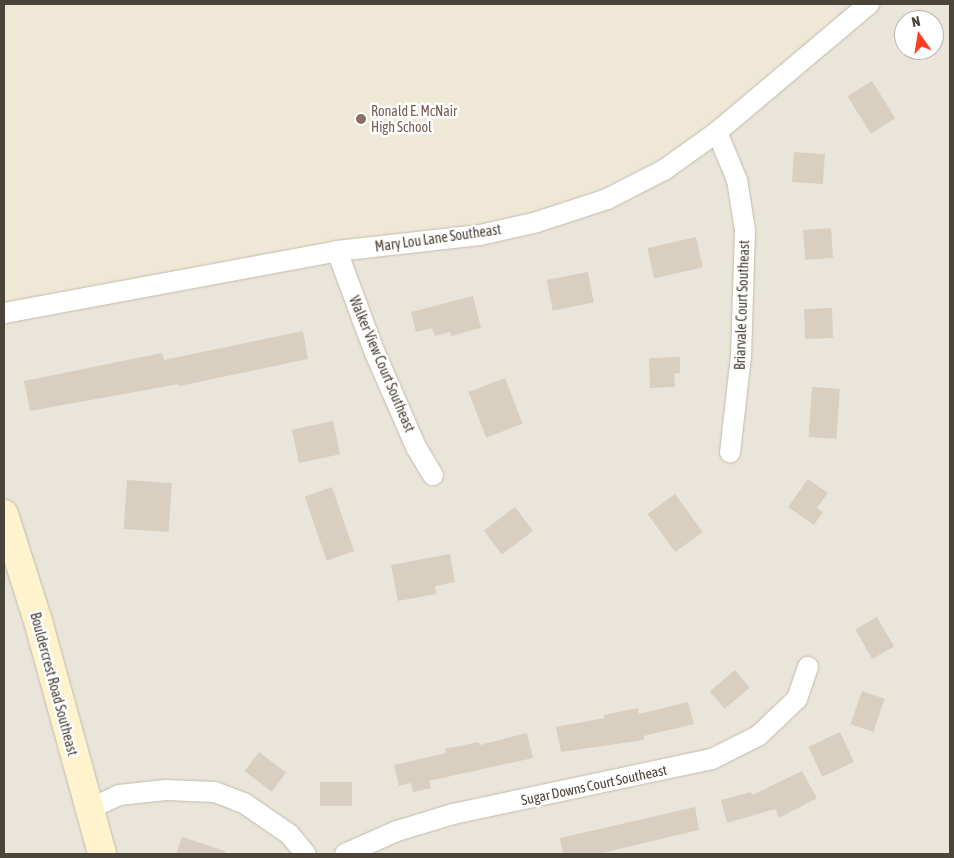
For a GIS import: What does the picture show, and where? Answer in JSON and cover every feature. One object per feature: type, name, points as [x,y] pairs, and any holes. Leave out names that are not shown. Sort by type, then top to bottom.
[{"type":"street","name":"Mary Lou Lane Southeast","points":[[4,313],[337,251],[480,235],[537,222],[607,199],[664,170],[717,132],[869,4]]},
{"type":"street","name":"Briarvale Court Southeast","points":[[717,132],[737,180],[745,230],[741,356],[730,452]]},
{"type":"street","name":"Walker View Court Southeast","points":[[337,251],[375,353],[416,446],[433,475]]},
{"type":"street","name":"Bouldercrest Road Southeast","points":[[4,514],[54,678],[88,810],[102,854]]},
{"type":"street","name":"Sugar Downs Court Southeast","points":[[346,854],[397,831],[453,814],[712,759],[758,736],[797,699],[808,667]]},
{"type":"street","points":[[88,810],[119,795],[166,790],[215,792],[244,803],[289,834],[306,854]]},
{"type":"shaded area","name":"Ronald E. McNair High School","points":[[4,4],[835,4],[840,29],[598,210],[4,309]]},
{"type":"shaded area","points":[[835,4],[950,4],[950,854],[4,854],[4,316],[840,29]]},
{"type":"building","points":[[872,81],[895,118],[871,134],[847,96]]},
{"type":"building","points":[[794,152],[825,154],[823,184],[792,182]]},
{"type":"building","points":[[831,228],[833,258],[805,260],[803,230]]},
{"type":"building","points":[[696,237],[703,267],[654,278],[647,248]]},
{"type":"building","points":[[588,272],[594,302],[553,310],[547,280]]},
{"type":"building","points":[[473,296],[481,328],[451,336],[450,332],[435,336],[432,328],[416,332],[411,312]]},
{"type":"building","points":[[832,308],[833,338],[805,339],[804,309]]},
{"type":"building","points":[[303,331],[308,359],[179,386],[179,384],[30,411],[24,381],[162,353],[164,360]]},
{"type":"building","points":[[680,357],[680,373],[674,374],[675,387],[650,388],[649,358]]},
{"type":"building","points":[[505,378],[523,424],[486,438],[469,392]]},
{"type":"building","points":[[812,387],[840,389],[836,439],[809,437]]},
{"type":"building","points":[[333,421],[340,454],[299,463],[292,430]]},
{"type":"building","points":[[808,479],[828,493],[817,508],[823,512],[814,525],[788,507]]},
{"type":"building","points":[[127,480],[172,483],[168,532],[124,529]]},
{"type":"building","points":[[332,487],[354,551],[327,561],[305,496]]},
{"type":"building","points":[[675,494],[703,532],[675,552],[647,514]]},
{"type":"building","points":[[515,507],[533,531],[502,554],[484,530]]},
{"type":"building","points":[[450,554],[455,582],[435,586],[436,594],[398,601],[391,565]]},
{"type":"building","points":[[877,617],[894,646],[872,659],[855,630]]},
{"type":"building","points":[[735,670],[750,688],[725,709],[710,691]]},
{"type":"building","points":[[862,691],[885,699],[873,732],[851,724]]},
{"type":"building","points":[[688,702],[694,724],[644,736],[644,740],[561,752],[556,727],[604,718],[604,715],[638,708],[639,714]]},
{"type":"building","points":[[840,732],[854,762],[822,777],[808,747]]},
{"type":"building","points":[[527,733],[533,758],[429,781],[431,788],[413,792],[411,783],[399,786],[394,765],[446,753],[445,749],[479,742],[480,745]]},
{"type":"building","points":[[259,752],[286,772],[272,792],[245,771]]},
{"type":"building","points":[[802,771],[817,798],[779,818],[775,809],[727,823],[721,800],[751,792],[752,795]]},
{"type":"building","points":[[320,782],[352,782],[352,806],[320,806]]},
{"type":"building","points":[[695,807],[699,830],[598,854],[563,854],[560,838]]},
{"type":"building","points":[[182,837],[225,851],[225,854],[176,854]]},
{"type":"place","name":"Ronald E. McNair High School","points":[[361,119]]}]
